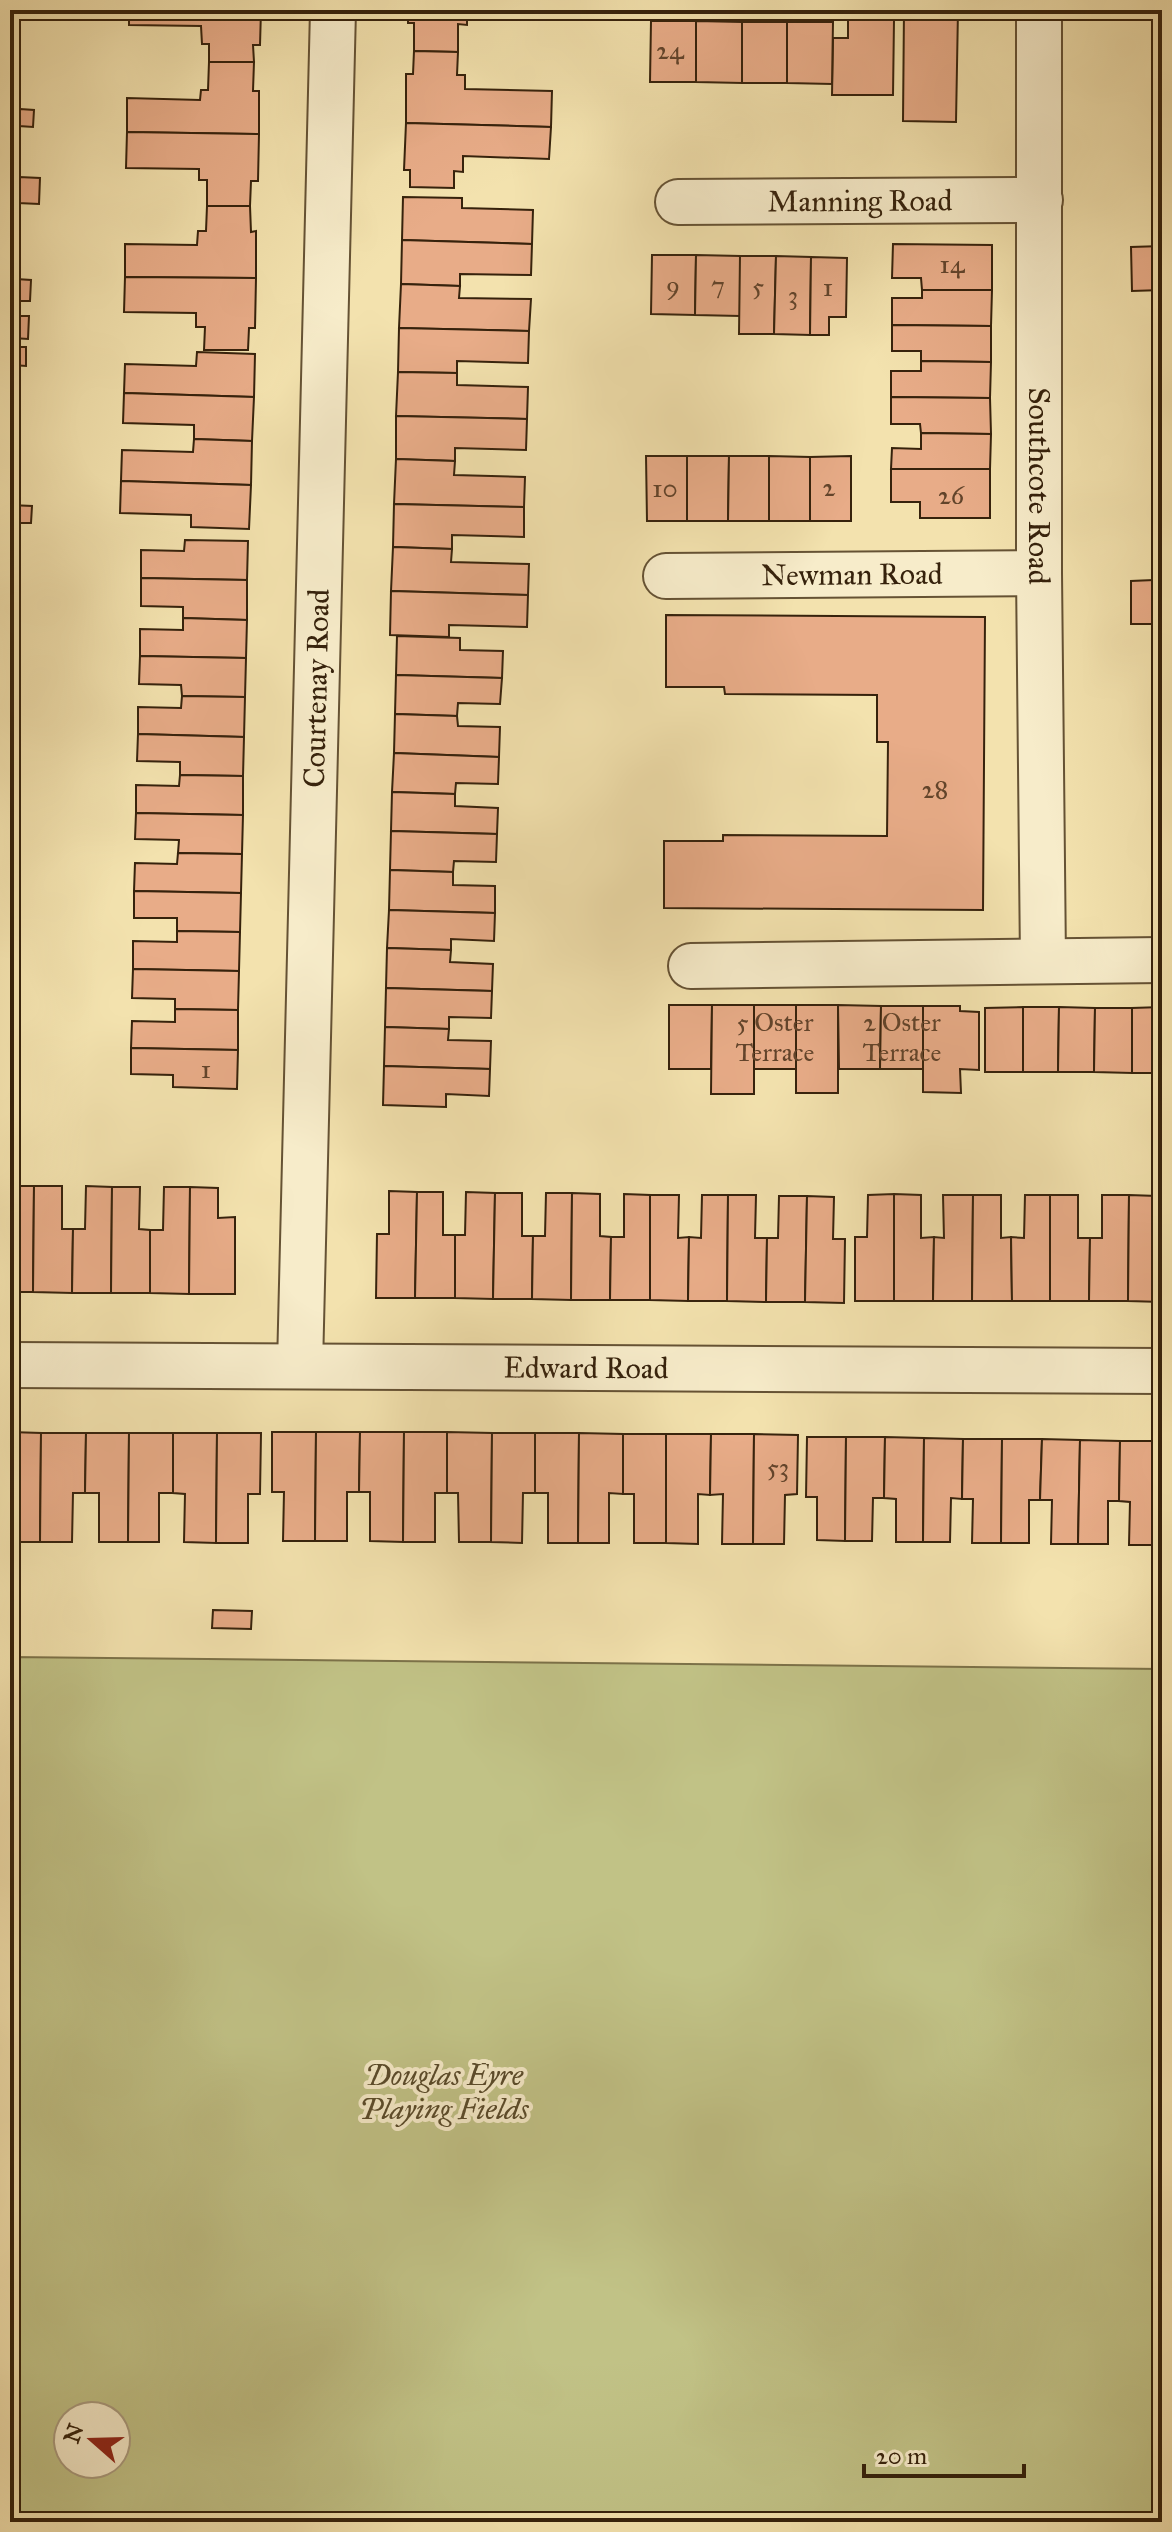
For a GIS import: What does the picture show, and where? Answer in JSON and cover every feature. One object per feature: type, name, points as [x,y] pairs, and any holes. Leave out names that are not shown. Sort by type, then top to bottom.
[{"type":"street","name":"Courtenay Road","points":[[300,1366],[333,10]]},
{"type":"street","name":"Southcote Road","points":[[1039,10],[1043,961]]},
{"type":"street","name":"Manning Road","points":[[678,202],[1040,200]]},
{"type":"street","name":"Newman Road","points":[[666,576],[1039,573]]},
{"type":"street","points":[[691,966],[1162,960]]},
{"type":"street","name":"Edward Road","points":[[10,1365],[1162,1371]]},
{"type":"green space","name":"Douglas Eyre Playing Fields","points":[[10,1657],[1162,1669],[1162,2522],[10,2522]]},
{"type":"building","points":[[129,10],[261,10],[260,45],[253,45],[254,62],[209,62],[209,44],[202,44],[201,26],[129,25]]},
{"type":"building","points":[[408,10],[553,10],[553,19],[467,17],[467,25],[458,24],[458,52],[414,51],[414,23],[408,23]]},
{"type":"building","points":[[904,10],[958,10],[956,122],[903,121]]},
{"type":"building","points":[[848,20],[894,20],[893,95],[832,95],[833,38],[848,38]]},
{"type":"building","points":[[651,21],[696,21],[696,82],[650,82]]},
{"type":"building","points":[[696,21],[742,22],[742,83],[696,82]]},
{"type":"building","points":[[742,22],[787,22],[787,83],[742,83]]},
{"type":"building","points":[[787,22],[833,22],[832,84],[787,83]]},
{"type":"building","points":[[414,51],[458,52],[457,75],[465,75],[465,89],[552,91],[551,127],[406,123],[406,74],[413,74]]},
{"type":"building","points":[[209,62],[254,62],[253,91],[259,91],[259,134],[127,132],[127,98],[200,100],[201,90],[208,90]]},
{"type":"building","points":[[20,109],[34,110],[33,127],[19,126]]},
{"type":"building","points":[[406,123],[551,127],[549,159],[463,156],[463,172],[454,171],[454,188],[410,187],[410,170],[404,170]]},
{"type":"building","points":[[127,132],[259,134],[258,181],[251,181],[250,206],[207,206],[207,180],[199,180],[199,169],[126,168]]},
{"type":"building","points":[[19,177],[40,178],[39,204],[18,203]]},
{"type":"building","points":[[10,195],[18,195],[17,226],[10,225]]},
{"type":"building","points":[[403,197],[462,198],[462,208],[533,210],[532,244],[402,240]]},
{"type":"building","points":[[207,206],[250,206],[251,232],[256,231],[256,278],[125,277],[125,244],[197,245],[198,231],[206,231]]},
{"type":"building","points":[[402,240],[532,244],[531,275],[460,274],[460,286],[401,284]]},
{"type":"building","points":[[893,244],[992,245],[992,290],[922,290],[921,278],[892,278]]},
{"type":"building","points":[[1162,246],[1162,290],[1132,291],[1131,247]]},
{"type":"building","points":[[652,255],[696,255],[695,315],[651,314]]},
{"type":"building","points":[[696,255],[740,256],[740,316],[695,315]]},
{"type":"building","points":[[740,256],[776,256],[774,334],[739,334]]},
{"type":"building","points":[[776,256],[811,257],[810,335],[774,334]]},
{"type":"building","points":[[811,257],[847,258],[846,317],[829,317],[829,335],[810,335]]},
{"type":"building","points":[[125,277],[256,278],[255,328],[249,328],[248,350],[204,350],[205,327],[196,327],[196,313],[124,312]]},
{"type":"building","points":[[16,279],[31,280],[30,301],[15,301]]},
{"type":"building","points":[[401,284],[460,286],[459,298],[531,299],[529,331],[399,328]]},
{"type":"building","points":[[922,290],[992,290],[991,326],[892,325],[892,298],[922,298]]},
{"type":"building","points":[[14,316],[29,316],[28,339],[13,338]]},
{"type":"building","points":[[892,325],[991,326],[991,362],[921,361],[921,351],[892,351]]},
{"type":"building","points":[[399,328],[529,331],[528,363],[457,361],[457,373],[398,372]]},
{"type":"building","points":[[13,347],[26,347],[26,366],[13,365]]},
{"type":"building","points":[[197,352],[255,354],[254,397],[124,393],[125,364],[196,366]]},
{"type":"building","points":[[921,361],[991,362],[990,398],[891,397],[891,371],[921,371]]},
{"type":"building","points":[[398,372],[457,373],[457,385],[528,387],[527,419],[396,416]]},
{"type":"building","points":[[124,393],[254,397],[252,441],[194,439],[194,425],[123,423]]},
{"type":"building","points":[[891,397],[990,398],[991,434],[921,433],[920,424],[891,424]]},
{"type":"building","points":[[396,416],[527,419],[526,450],[455,448],[455,461],[396,459]]},
{"type":"building","points":[[921,433],[991,434],[990,469],[891,469],[892,448],[921,449]]},
{"type":"building","points":[[194,439],[252,441],[251,485],[121,481],[122,450],[193,452]]},
{"type":"building","points":[[646,456],[687,456],[687,521],[647,521]]},
{"type":"building","points":[[687,456],[729,456],[728,521],[687,521]]},
{"type":"building","points":[[729,456],[769,456],[769,521],[728,521]]},
{"type":"building","points":[[769,456],[810,457],[810,521],[769,521]]},
{"type":"building","points":[[851,456],[851,521],[810,521],[810,457]]},
{"type":"building","points":[[396,459],[455,461],[454,475],[525,477],[524,507],[394,504]]},
{"type":"building","points":[[891,469],[990,469],[990,518],[920,518],[920,502],[891,502]]},
{"type":"building","points":[[121,481],[251,485],[249,529],[191,527],[191,515],[120,513]]},
{"type":"building","points":[[394,504],[524,507],[524,537],[452,535],[452,549],[393,547]]},
{"type":"building","points":[[10,505],[32,506],[31,523],[10,523]]},
{"type":"building","points":[[185,540],[248,541],[247,580],[141,578],[141,550],[184,551]]},
{"type":"building","points":[[393,547],[452,549],[451,562],[529,564],[528,595],[391,591]]},
{"type":"building","points":[[141,578],[247,580],[247,620],[183,618],[183,607],[141,606]]},
{"type":"building","points":[[1162,580],[1162,624],[1131,624],[1131,581]]},
{"type":"building","points":[[391,591],[528,595],[527,627],[449,625],[449,637],[390,635]]},
{"type":"building","points":[[666,615],[985,617],[983,910],[664,908],[664,841],[723,841],[723,835],[887,836],[888,742],[877,742],[877,695],[725,694],[724,687],[666,687]]},
{"type":"building","points":[[183,618],[247,620],[246,658],[140,656],[140,629],[183,630]]},
{"type":"building","points":[[397,636],[460,638],[460,650],[503,651],[502,678],[396,675]]},
{"type":"building","points":[[140,656],[246,658],[245,697],[182,696],[181,685],[139,684]]},
{"type":"building","points":[[396,675],[502,678],[500,704],[458,703],[457,716],[395,714]]},
{"type":"building","points":[[182,696],[245,697],[244,737],[138,734],[138,707],[181,708]]},
{"type":"building","points":[[395,714],[457,716],[458,726],[500,727],[499,757],[394,753]]},
{"type":"building","points":[[138,734],[244,737],[243,776],[180,775],[180,762],[137,761]]},
{"type":"building","points":[[394,753],[499,757],[498,784],[456,783],[455,794],[392,792]]},
{"type":"building","points":[[180,775],[243,776],[243,815],[136,813],[136,785],[179,786]]},
{"type":"building","points":[[392,792],[455,794],[455,806],[498,808],[497,834],[391,831]]},
{"type":"building","points":[[136,813],[243,815],[242,854],[178,853],[179,840],[135,839]]},
{"type":"building","points":[[391,831],[497,834],[496,862],[454,861],[453,872],[390,870]]},
{"type":"building","points":[[178,853],[242,854],[241,893],[134,891],[135,863],[177,864]]},
{"type":"building","points":[[390,870],[453,872],[453,885],[495,886],[495,913],[389,910]]},
{"type":"building","points":[[134,891],[241,893],[240,932],[177,931],[177,918],[134,918]]},
{"type":"building","points":[[389,910],[495,913],[494,941],[451,939],[451,950],[387,948]]},
{"type":"building","points":[[177,931],[240,932],[239,971],[133,969],[133,941],[177,942]]},
{"type":"building","points":[[387,948],[451,950],[450,962],[493,964],[492,991],[386,988]]},
{"type":"building","points":[[133,969],[239,971],[238,1010],[175,1009],[175,999],[132,998]]},
{"type":"building","points":[[386,988],[492,991],[491,1018],[449,1017],[449,1029],[385,1027]]},
{"type":"building","points":[[669,1005],[712,1005],[711,1069],[669,1069]]},
{"type":"building","points":[[712,1005],[754,1005],[754,1094],[711,1094]]},
{"type":"building","points":[[754,1005],[796,1005],[796,1069],[754,1069]]},
{"type":"building","points":[[796,1005],[838,1005],[838,1093],[796,1093]]},
{"type":"building","points":[[838,1005],[881,1006],[880,1069],[839,1069]]},
{"type":"building","points":[[881,1006],[923,1006],[923,1069],[880,1069]]},
{"type":"building","points":[[923,1006],[960,1006],[960,1011],[979,1012],[979,1070],[960,1069],[961,1093],[923,1092]]},
{"type":"building","points":[[1023,1007],[1023,1072],[985,1072],[985,1008]]},
{"type":"building","points":[[1023,1007],[1059,1007],[1058,1072],[1023,1072]]},
{"type":"building","points":[[1059,1007],[1095,1008],[1094,1072],[1058,1072]]},
{"type":"building","points":[[1162,1007],[1162,1073],[1132,1073],[1132,1008]]},
{"type":"building","points":[[1095,1008],[1132,1008],[1132,1073],[1094,1072]]},
{"type":"building","points":[[175,1009],[238,1010],[238,1050],[131,1048],[132,1021],[175,1022]]},
{"type":"building","points":[[385,1027],[449,1029],[448,1040],[491,1041],[490,1069],[384,1066]]},
{"type":"building","points":[[131,1048],[238,1050],[237,1089],[173,1087],[173,1075],[131,1074]]},
{"type":"building","points":[[384,1066],[490,1069],[489,1096],[446,1094],[446,1107],[383,1105]]},
{"type":"building","points":[[10,1186],[34,1186],[33,1292],[10,1292]]},
{"type":"building","points":[[34,1186],[62,1186],[62,1229],[73,1229],[72,1293],[33,1292]]},
{"type":"building","points":[[86,1186],[112,1187],[111,1293],[72,1293],[73,1229],[85,1229]]},
{"type":"building","points":[[112,1187],[140,1187],[139,1229],[150,1230],[150,1293],[111,1293]]},
{"type":"building","points":[[164,1187],[190,1187],[189,1294],[150,1293],[150,1230],[163,1230]]},
{"type":"building","points":[[190,1187],[218,1188],[218,1218],[235,1217],[235,1294],[189,1294]]},
{"type":"building","points":[[389,1191],[417,1192],[415,1298],[376,1298],[377,1234],[389,1234]]},
{"type":"building","points":[[417,1192],[443,1192],[443,1235],[455,1235],[455,1298],[415,1298]]},
{"type":"building","points":[[466,1192],[495,1193],[493,1299],[455,1298],[455,1235],[465,1235]]},
{"type":"building","points":[[495,1193],[522,1193],[522,1236],[533,1236],[532,1299],[493,1299]]},
{"type":"building","points":[[546,1193],[572,1193],[571,1300],[532,1299],[533,1236],[545,1236]]},
{"type":"building","points":[[572,1193],[600,1194],[600,1236],[611,1237],[610,1300],[571,1300]]},
{"type":"building","points":[[624,1194],[650,1195],[650,1300],[610,1300],[611,1237],[624,1237]]},
{"type":"building","points":[[894,1194],[921,1195],[921,1238],[934,1237],[933,1301],[894,1301]]},
{"type":"building","points":[[894,1194],[894,1301],[855,1301],[855,1237],[867,1237],[868,1195]]},
{"type":"building","points":[[650,1195],[679,1195],[678,1238],[689,1237],[688,1301],[650,1300]]},
{"type":"building","points":[[702,1195],[728,1195],[727,1301],[688,1301],[689,1237],[701,1238]]},
{"type":"building","points":[[728,1195],[756,1195],[755,1238],[767,1238],[766,1302],[727,1301]]},
{"type":"building","points":[[943,1195],[973,1195],[972,1301],[933,1301],[934,1237],[944,1238]]},
{"type":"building","points":[[973,1195],[1001,1195],[1001,1238],[1011,1237],[1012,1301],[972,1301]]},
{"type":"building","points":[[1025,1195],[1050,1195],[1050,1301],[1012,1301],[1011,1237],[1024,1238]]},
{"type":"building","points":[[1050,1195],[1078,1195],[1078,1238],[1090,1238],[1089,1301],[1050,1301]]},
{"type":"building","points":[[1102,1195],[1129,1195],[1128,1301],[1089,1301],[1090,1238],[1102,1238]]},
{"type":"building","points":[[1129,1195],[1157,1196],[1157,1238],[1162,1238],[1162,1302],[1128,1301]]},
{"type":"building","points":[[779,1196],[807,1196],[805,1302],[766,1302],[767,1238],[778,1238]]},
{"type":"building","points":[[807,1196],[834,1197],[833,1239],[845,1239],[844,1303],[805,1302]]},
{"type":"building","points":[[10,1432],[41,1433],[40,1542],[10,1542]]},
{"type":"building","points":[[272,1432],[316,1432],[315,1541],[283,1541],[284,1492],[272,1492]]},
{"type":"building","points":[[316,1432],[360,1432],[359,1492],[347,1492],[347,1541],[315,1541]]},
{"type":"building","points":[[360,1432],[404,1432],[403,1542],[370,1541],[370,1492],[359,1492]]},
{"type":"building","points":[[404,1432],[447,1432],[447,1493],[435,1493],[435,1542],[403,1542]]},
{"type":"building","points":[[447,1432],[492,1433],[491,1542],[459,1542],[458,1493],[447,1493]]},
{"type":"building","points":[[41,1433],[86,1433],[85,1493],[73,1493],[72,1542],[40,1542]]},
{"type":"building","points":[[86,1433],[129,1433],[128,1542],[99,1542],[99,1493],[85,1493]]},
{"type":"building","points":[[129,1433],[173,1433],[173,1493],[159,1493],[159,1542],[128,1542]]},
{"type":"building","points":[[173,1433],[217,1433],[216,1543],[184,1542],[185,1494],[173,1493]]},
{"type":"building","points":[[217,1433],[261,1433],[260,1494],[248,1494],[248,1543],[216,1543]]},
{"type":"building","points":[[492,1433],[535,1433],[535,1493],[523,1493],[522,1543],[491,1542]]},
{"type":"building","points":[[535,1433],[579,1433],[578,1543],[548,1543],[548,1493],[535,1493]]},
{"type":"building","points":[[579,1433],[623,1434],[623,1494],[609,1493],[609,1543],[578,1543]]},
{"type":"building","points":[[623,1434],[666,1434],[666,1543],[634,1543],[634,1494],[623,1494]]},
{"type":"building","points":[[666,1434],[711,1434],[710,1495],[698,1494],[698,1544],[666,1543]]},
{"type":"building","points":[[711,1434],[754,1434],[753,1544],[722,1544],[723,1494],[710,1495]]},
{"type":"building","points":[[754,1434],[798,1435],[797,1494],[785,1495],[784,1544],[753,1544]]},
{"type":"building","points":[[807,1437],[846,1437],[845,1541],[817,1540],[817,1497],[806,1497]]},
{"type":"building","points":[[846,1437],[885,1437],[884,1498],[873,1498],[872,1541],[845,1541]]},
{"type":"building","points":[[885,1437],[924,1438],[923,1542],[896,1542],[896,1499],[884,1498]]},
{"type":"building","points":[[924,1438],[963,1439],[962,1499],[951,1498],[950,1542],[923,1542]]},
{"type":"building","points":[[963,1439],[1002,1439],[1001,1543],[972,1543],[973,1499],[962,1499]]},
{"type":"building","points":[[1002,1439],[1042,1439],[1040,1500],[1029,1500],[1029,1543],[1001,1543]]},
{"type":"building","points":[[1042,1439],[1080,1440],[1078,1544],[1051,1544],[1052,1500],[1040,1500]]},
{"type":"building","points":[[1080,1440],[1120,1441],[1119,1501],[1108,1501],[1108,1544],[1078,1544]]},
{"type":"building","points":[[1120,1441],[1158,1441],[1157,1545],[1129,1545],[1130,1502],[1119,1501]]},
{"type":"building","points":[[1158,1441],[1162,1441],[1162,1545],[1157,1545]]},
{"type":"building","points":[[213,1610],[252,1611],[251,1629],[212,1628]]}]
